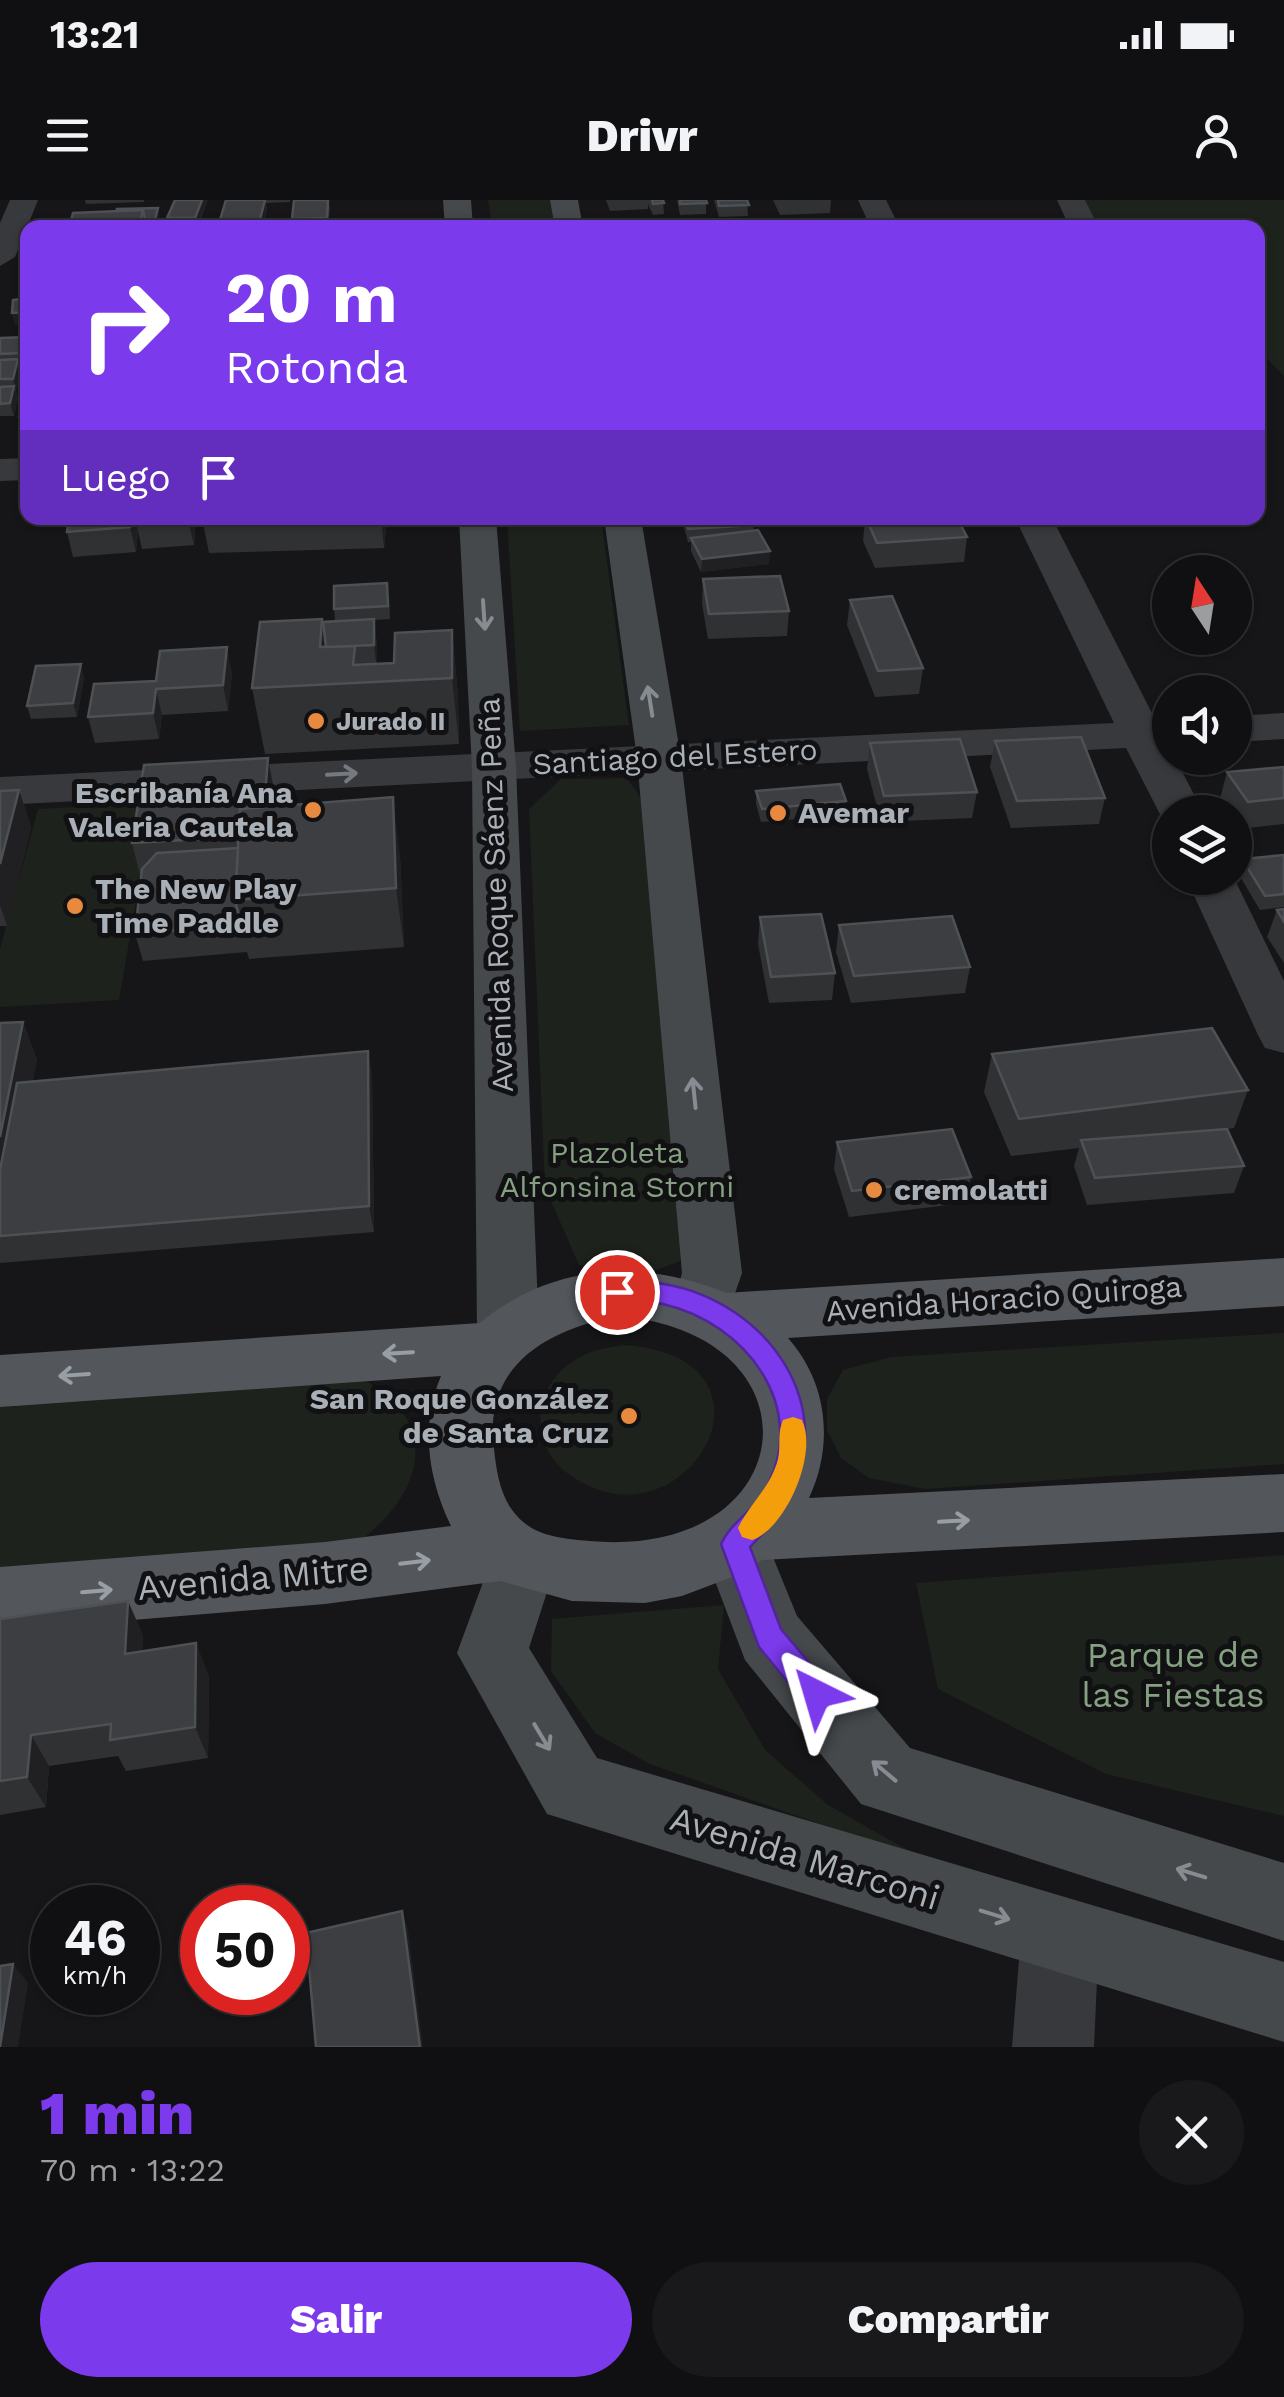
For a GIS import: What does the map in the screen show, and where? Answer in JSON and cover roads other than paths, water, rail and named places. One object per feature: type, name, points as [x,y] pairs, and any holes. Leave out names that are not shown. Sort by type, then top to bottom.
[{"type":"main road","name":"Avenida Roque Sáenz Peña","points":[[478,525],[494,767],[501,1339]]},
{"type":"main road","points":[[623,525],[659,758],[714,1313]]},
{"type":"main road","name":"Avenida Horacio Quiroga","points":[[714,1313],[1284,1282]]},
{"type":"main road","points":[[0,1380],[501,1339],[571,1300],[617,1292],[664,1294],[714,1313],[748,1334],[778,1369],[793,1412],[792,1457],[774,1500],[742,1538],[699,1562],[652,1574],[601,1575],[515,1554],[476,1505],[462,1464],[459,1422],[471,1382],[501,1339]]},
{"type":"main road","points":[[742,1538],[1284,1503]]},
{"type":"main road","points":[[742,1538],[770,1638],[887,1778],[1284,1902]]},
{"type":"main road","name":"Avenida Mitre","points":[[0,1599],[325,1574],[515,1554]]},
{"type":"main road","name":"Avenida Marconi","points":[[515,1554],[492,1653],[573,1788],[1284,2002]]},
{"type":"street","points":[[0,259],[24,200]]},
{"type":"street","points":[[1038,525],[1152,725]]},
{"type":"street","points":[[1252,728],[1284,726]]},
{"type":"street","name":"Santiago del Estero","points":[[0,791],[1152,734]]},
{"type":"street","points":[[1218,895],[1284,1035]]},
{"type":"street","points":[[1054,2047],[1060,1935]]},
{"type":"place","name":"Jurado II","points":[[316,721]]},
{"type":"place","name":"Escribanía Ana Valeria Cautela","points":[[313,810]]},
{"type":"place","name":"Avemar","points":[[778,813]]},
{"type":"place","name":"The New Play Time Paddle","points":[[75,906]]},
{"type":"place","name":"cremolatti","points":[[874,1190]]},
{"type":"place","name":"San Roque González de Santa Cruz","points":[[629,1416]]},
{"type":"park label","name":"Plazoleta Alfonsina Storni","points":[[617,1170]]},
{"type":"park label","name":"Parque de las Fiestas","points":[[1173,1675]]}]
